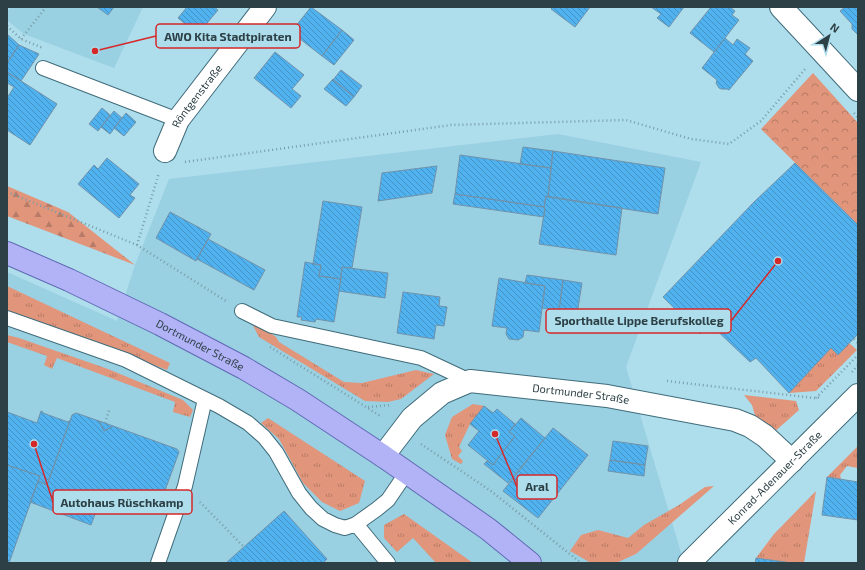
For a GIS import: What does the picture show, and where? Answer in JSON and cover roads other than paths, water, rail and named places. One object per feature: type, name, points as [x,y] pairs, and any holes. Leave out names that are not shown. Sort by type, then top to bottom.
[{"type":"main road","name":"Dortmunder Straße","points":[[7,253],[69,280],[146,317],[244,368],[298,400],[407,472],[488,529],[530,563]]},
{"type":"street","name":"Röntgenstraße","points":[[165,151],[178,120],[265,7]]},
{"type":"street","points":[[781,7],[858,90]]},
{"type":"street","name":"Dortmunder Straße","points":[[383,456],[412,418],[442,393],[470,381],[607,396],[735,420],[750,426],[764,436],[792,461]]},
{"type":"street","name":"Konrad-Adenauer-Straße","points":[[691,562],[858,395]]},
{"type":"lane","points":[[43,68],[178,120]]},
{"type":"lane","points":[[242,311],[272,326],[421,358],[470,381]]},
{"type":"lane","points":[[7,318],[126,360],[219,406],[248,423],[264,437],[276,452],[299,493],[311,508],[323,519],[335,525],[345,528],[356,524],[377,510],[388,500],[407,472]]},
{"type":"lane","points":[[158,563],[184,486],[205,399]]},
{"type":"lane","points":[[356,524],[388,563]]},
{"type":"place","name":"AWO Kita Stadtpiraten","points":[[95,51]]},
{"type":"place","name":"Sporthalle Lippe Berufskolleg","points":[[778,261]]},
{"type":"place","name":"Aral","points":[[495,434]]},
{"type":"place","name":"Autohaus Rüschkamp","points":[[34,444]]}]
